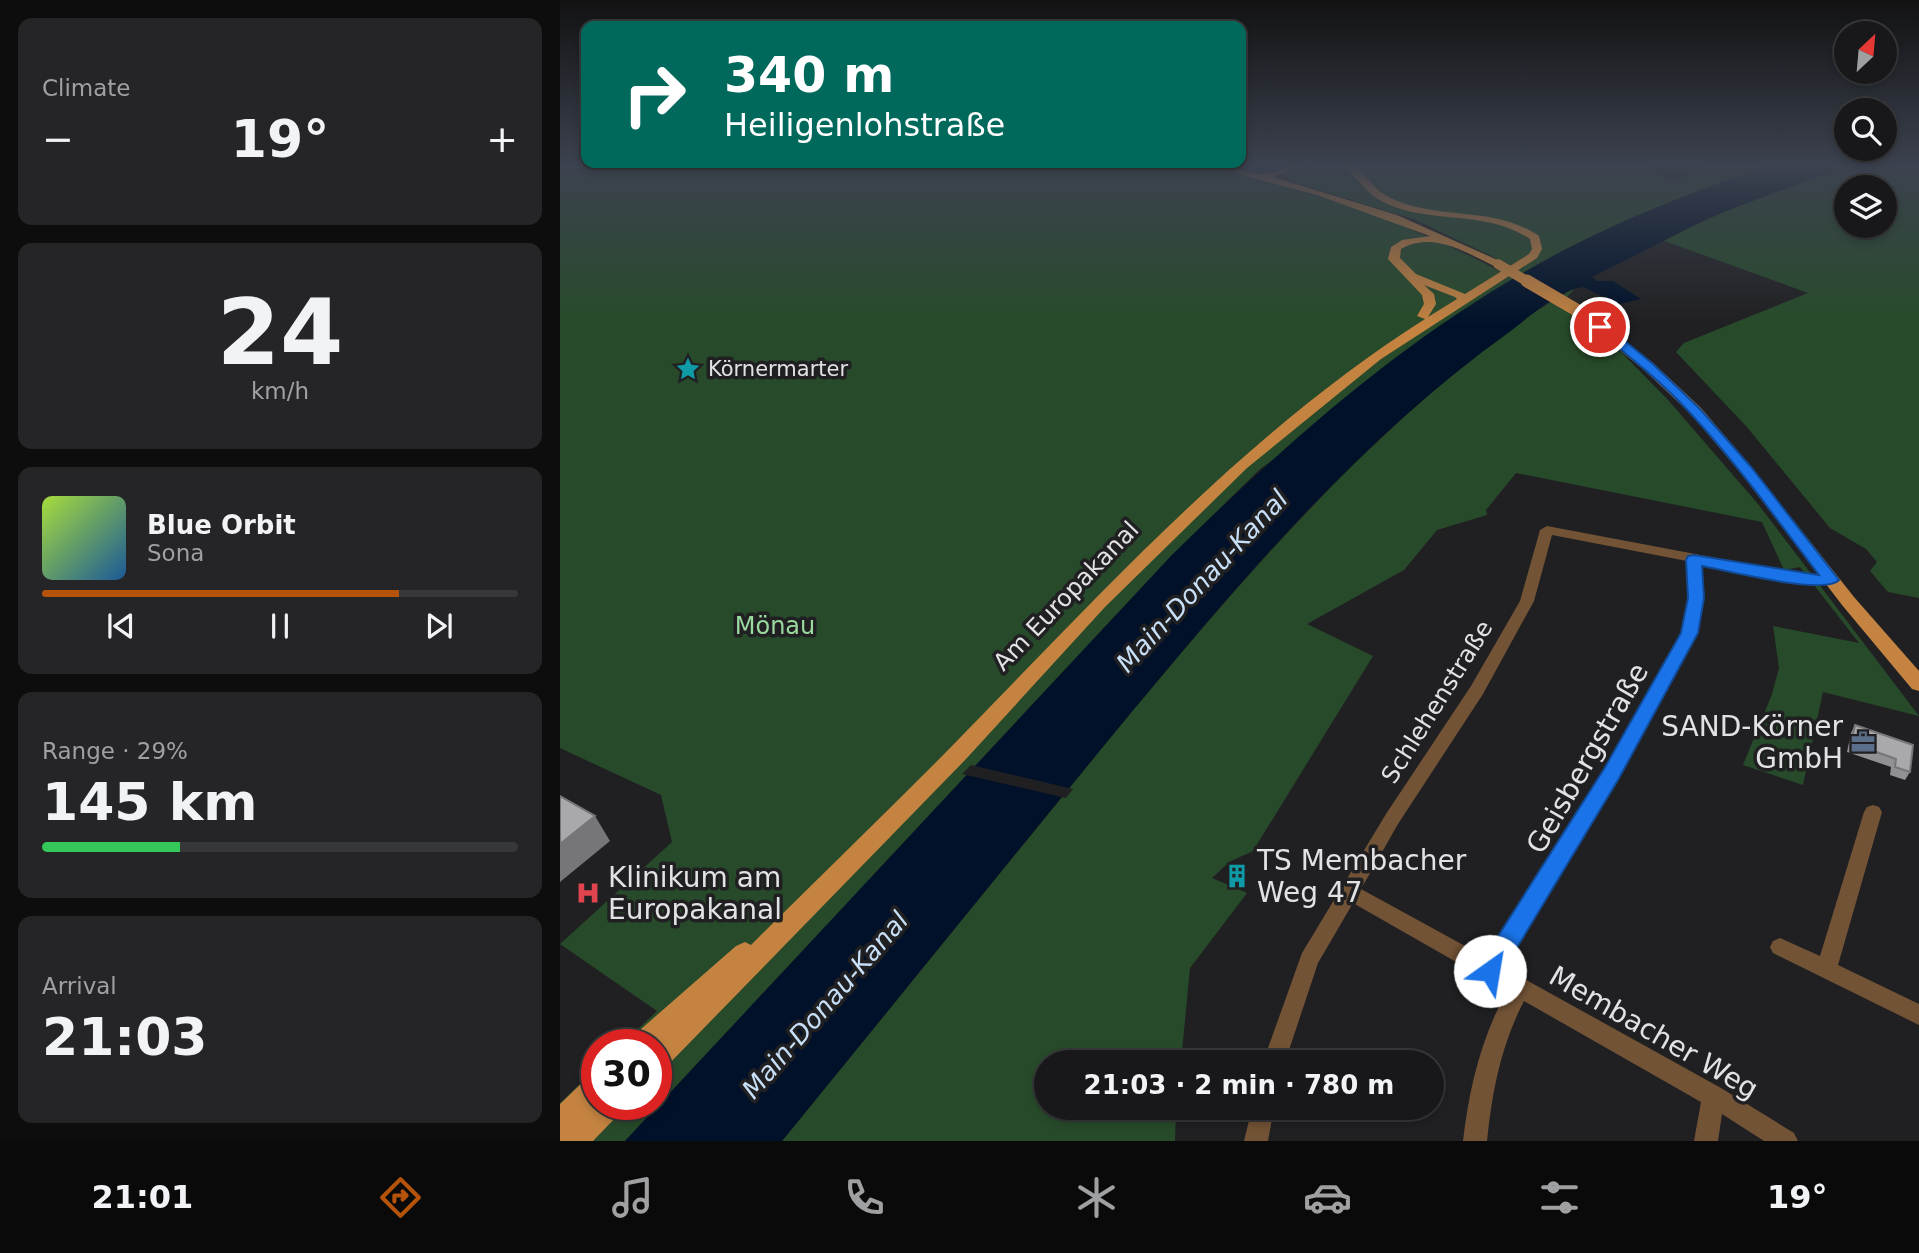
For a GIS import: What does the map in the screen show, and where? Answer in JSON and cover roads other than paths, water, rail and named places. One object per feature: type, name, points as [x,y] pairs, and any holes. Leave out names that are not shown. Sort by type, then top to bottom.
[{"type":"main road","points":[[1386,218],[1394,230],[1387,255],[1391,264],[1422,286],[1428,294],[1430,304],[1423,316]]},
{"type":"main road","points":[[1396,218],[1459,244],[1580,313],[1648,366],[1687,403],[1739,461],[1827,575],[1919,684]]},
{"type":"main road","name":"Am Europakanal","points":[[1376,356],[1503,268],[1536,252],[1538,243],[1529,233],[1495,222],[1468,218]]},
{"type":"main road","points":[[1459,244],[1438,240],[1413,240],[1398,246],[1393,257],[1397,264],[1412,276],[1461,297]]},
{"type":"main road","points":[[1422,286],[1461,297]]},
{"type":"main road","name":"Am Europakanal","points":[[672,1041],[816,897],[1174,527],[1286,426],[1423,316],[1461,297]]},
{"type":"main road","name":"Am Europakanal","points":[[661,1029],[816,897]]},
{"type":"main road","points":[[560,1124],[581,1104]]},
{"type":"main road","points":[[573,1141],[593,1120]]},
{"type":"street","name":"Schlehenstraße","points":[[1278,1050],[1309,960],[1348,891],[1478,690],[1527,601],[1547,530],[1694,560]]},
{"type":"street","points":[[1694,560],[1807,580],[1827,575]]},
{"type":"street","name":"Geisbergstraße","points":[[1490,971],[1611,775],[1689,633],[1696,598],[1694,560]]},
{"type":"street","points":[[1827,968],[1873,812]]},
{"type":"street","name":"Membacher Weg","points":[[1348,891],[1713,1096],[1786,1141]]},
{"type":"street","points":[[1780,947],[1919,1015]]},
{"type":"street","points":[[1475,1141],[1478,1101],[1490,1051],[1504,1014],[1520,988]]},
{"type":"street","points":[[1706,1141],[1713,1096]]},
{"type":"street","points":[[1256,1141],[1260,1120]]},
{"type":"water","name":"Main-Donau-Kanal","points":[[1631,218],[1709,218],[1592,277],[1597,281],[1613,281],[1641,299],[1619,304],[1583,287],[1553,299],[1451,376],[1346,471],[1202,628],[782,1141],[625,1141],[645,1120],[672,1120],[672,1091],[1172,555],[1218,511],[1310,427],[1405,350],[1508,281],[1564,250]]},
{"type":"place","name":"Körnermarter","points":[[688,369]]},
{"type":"place","name":"SAND-Körner GmbH","points":[[1863,742]]},
{"type":"place","name":"TS Membacher Weg 47","points":[[1237,876]]},
{"type":"place","name":"Klinikum am Europakanal","points":[[588,893]]},
{"type":"park label","name":"Mönau","points":[[775,626]]}]
